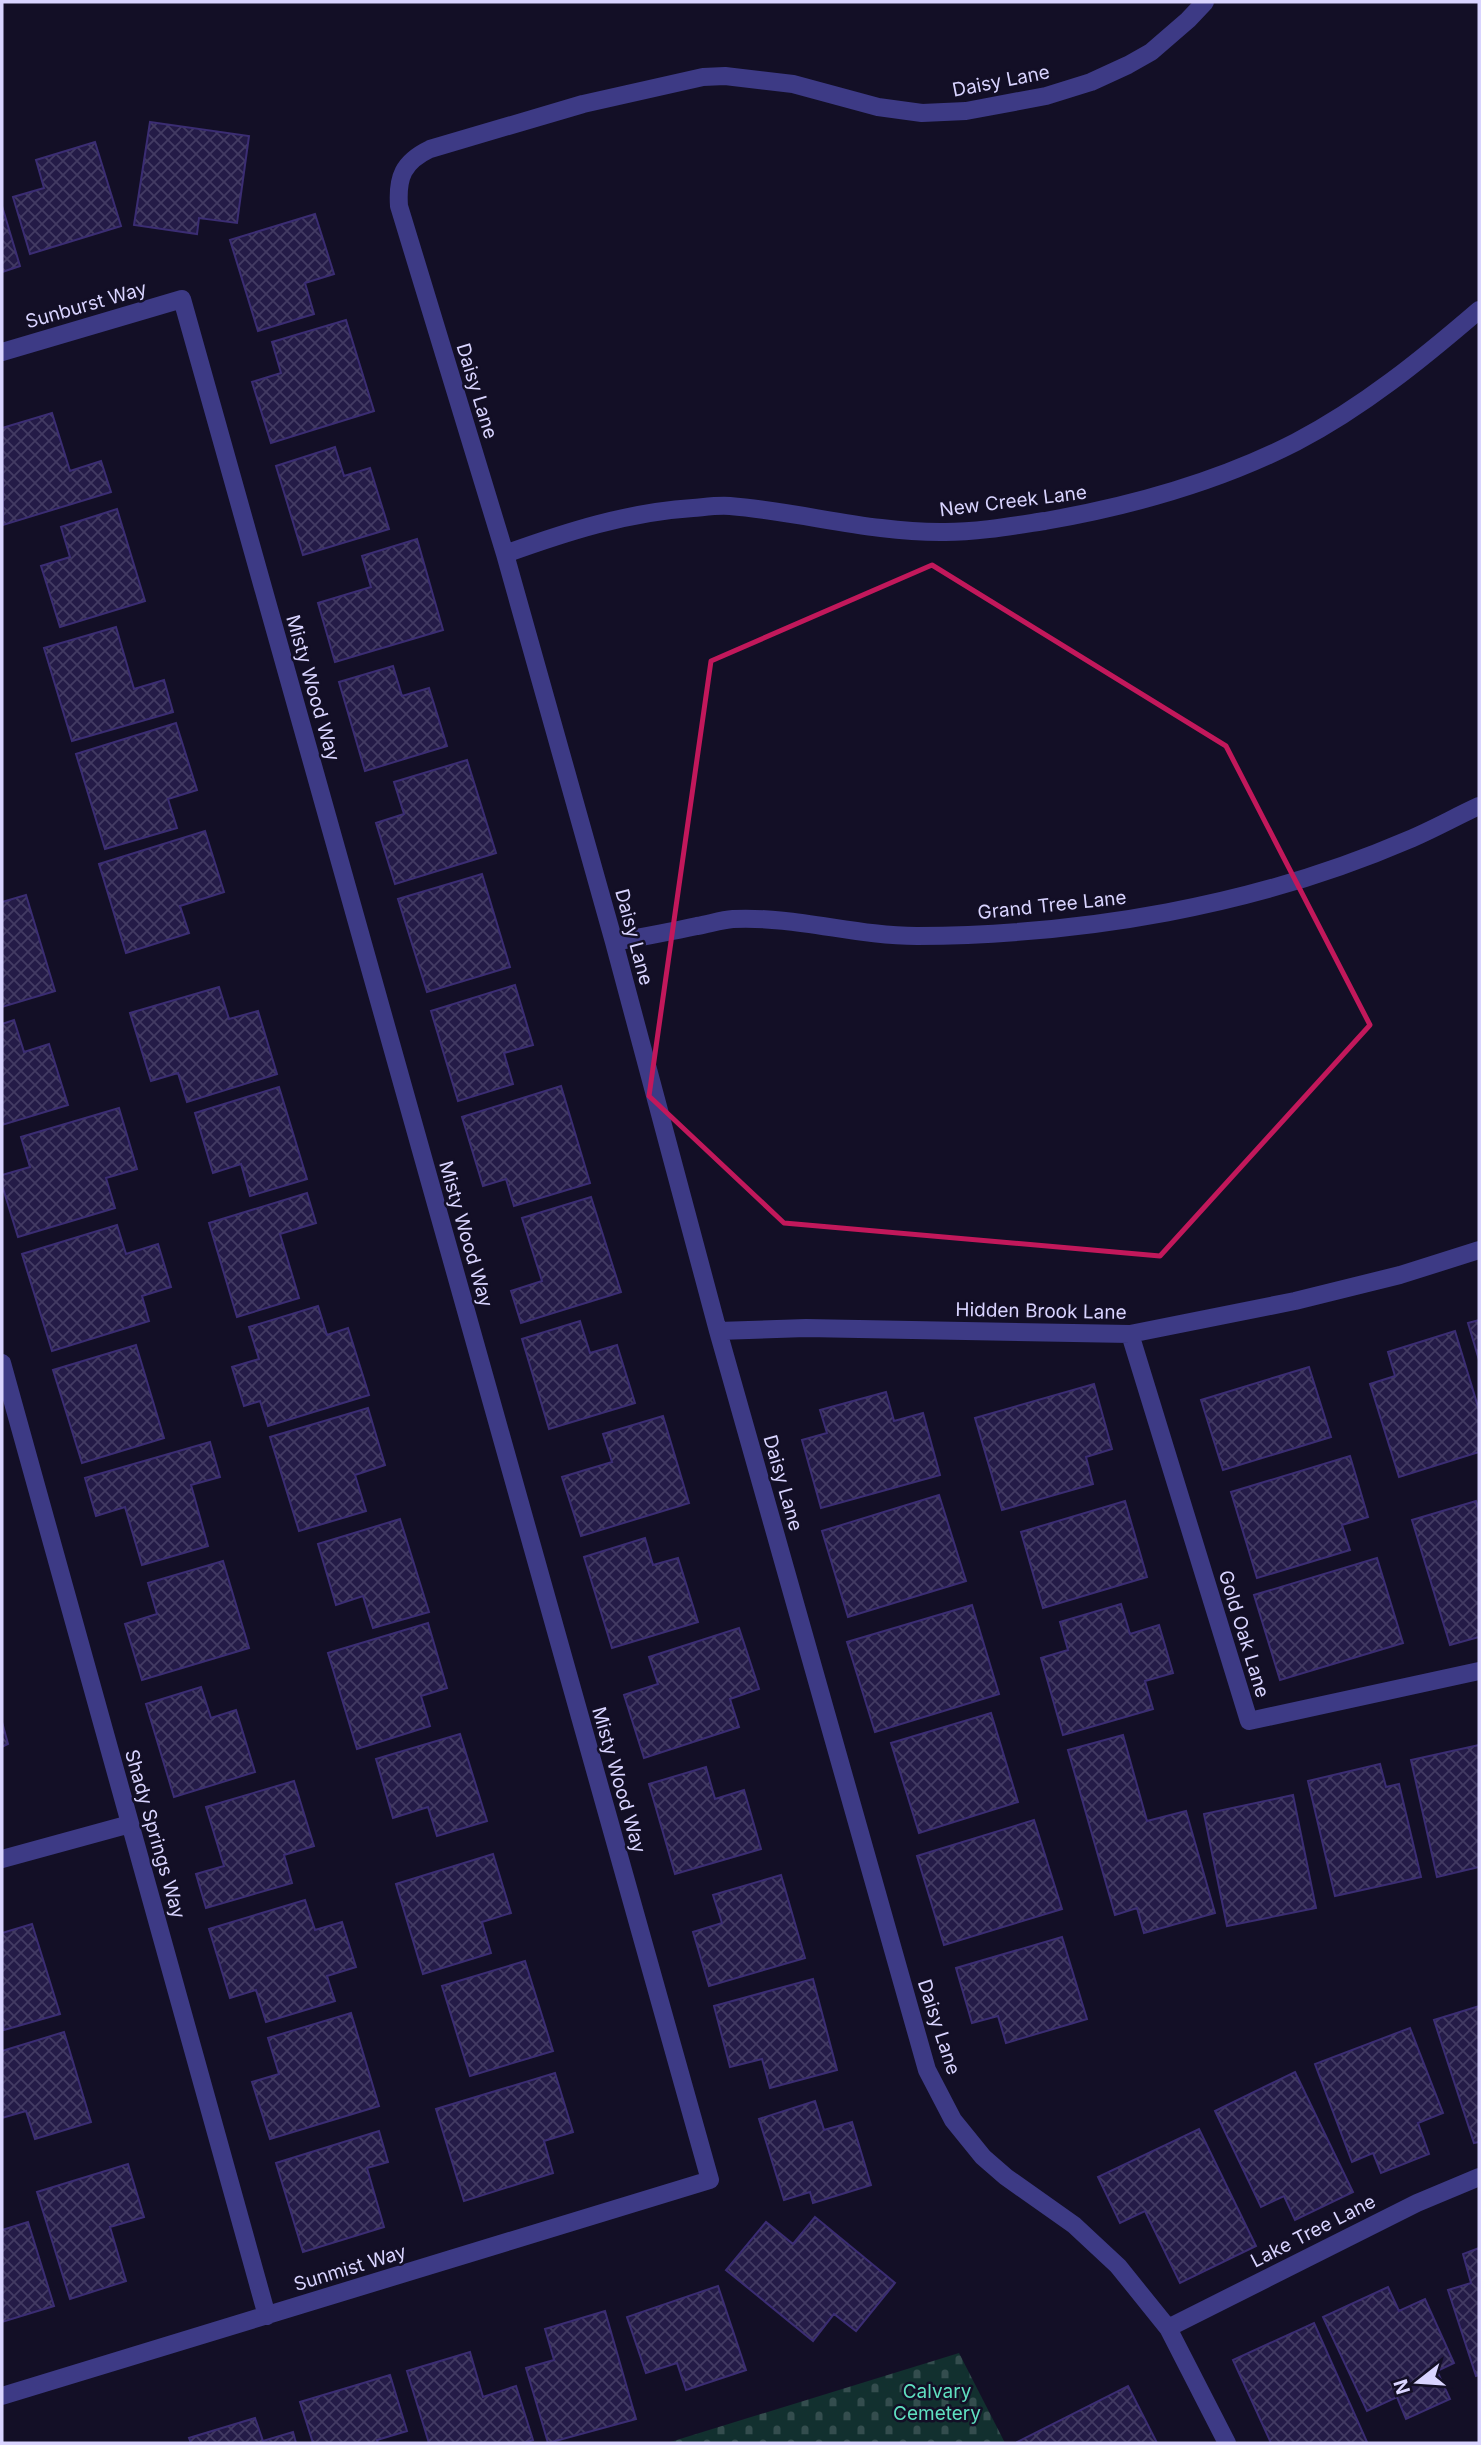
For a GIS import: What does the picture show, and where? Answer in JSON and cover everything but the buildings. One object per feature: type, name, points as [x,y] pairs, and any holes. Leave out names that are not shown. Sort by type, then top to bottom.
[{"type":"street","name":"Daisy Lane","points":[[1205,2],[1151,52],[1091,82],[1046,96],[966,111],[922,113],[878,107],[793,84],[725,76],[703,77],[583,104],[430,149],[415,156],[397,185],[399,206],[505,554],[614,942],[718,1331],[927,2070],[953,2120],[983,2157],[1006,2177],[1074,2224],[1118,2266],[1168,2328],[1227,2443]]},
{"type":"street","name":"Sunburst Way","points":[[2,352],[182,299]]},
{"type":"street","name":"Misty Wood Way","points":[[182,299],[710,2180]]},
{"type":"street","name":"New Creek Lane","points":[[505,554],[570,531],[659,510],[728,505],[902,530],[946,532],[1017,525],[1106,510],[1218,477],[1295,443],[1335,420],[1413,367],[1479,310]]},
{"type":"street","name":"Grand Tree Lane","points":[[614,942],[732,919],[805,922],[860,932],[913,936],[970,935],[1101,924],[1182,909],[1291,881],[1408,840],[1479,806]]},
{"type":"street","name":"Hidden Brook Lane","points":[[718,1331],[806,1328],[1130,1334],[1294,1301],[1400,1275],[1479,1250]]},
{"type":"street","name":"Gold Oak Lane","points":[[1130,1334],[1249,1721],[1479,1671]]},
{"type":"street","name":"Shady Springs Way","points":[[2,1363],[267,2316]]},
{"type":"street","points":[[2,1859],[130,1824]]},
{"type":"street","name":"Lake Tree Lane","points":[[1168,2328],[1417,2203],[1479,2177]]},
{"type":"street","name":"Sunmist Way","points":[[2,2396],[710,2180]]},
{"type":"highlighted area","points":[[932,565],[1226,746],[1370,1025],[1160,1256],[784,1223],[649,1096],[711,661]]},
{"type":"green space","name":"Calvary Cemetery","points":[[959,2353],[1005,2443],[667,2443]]}]
